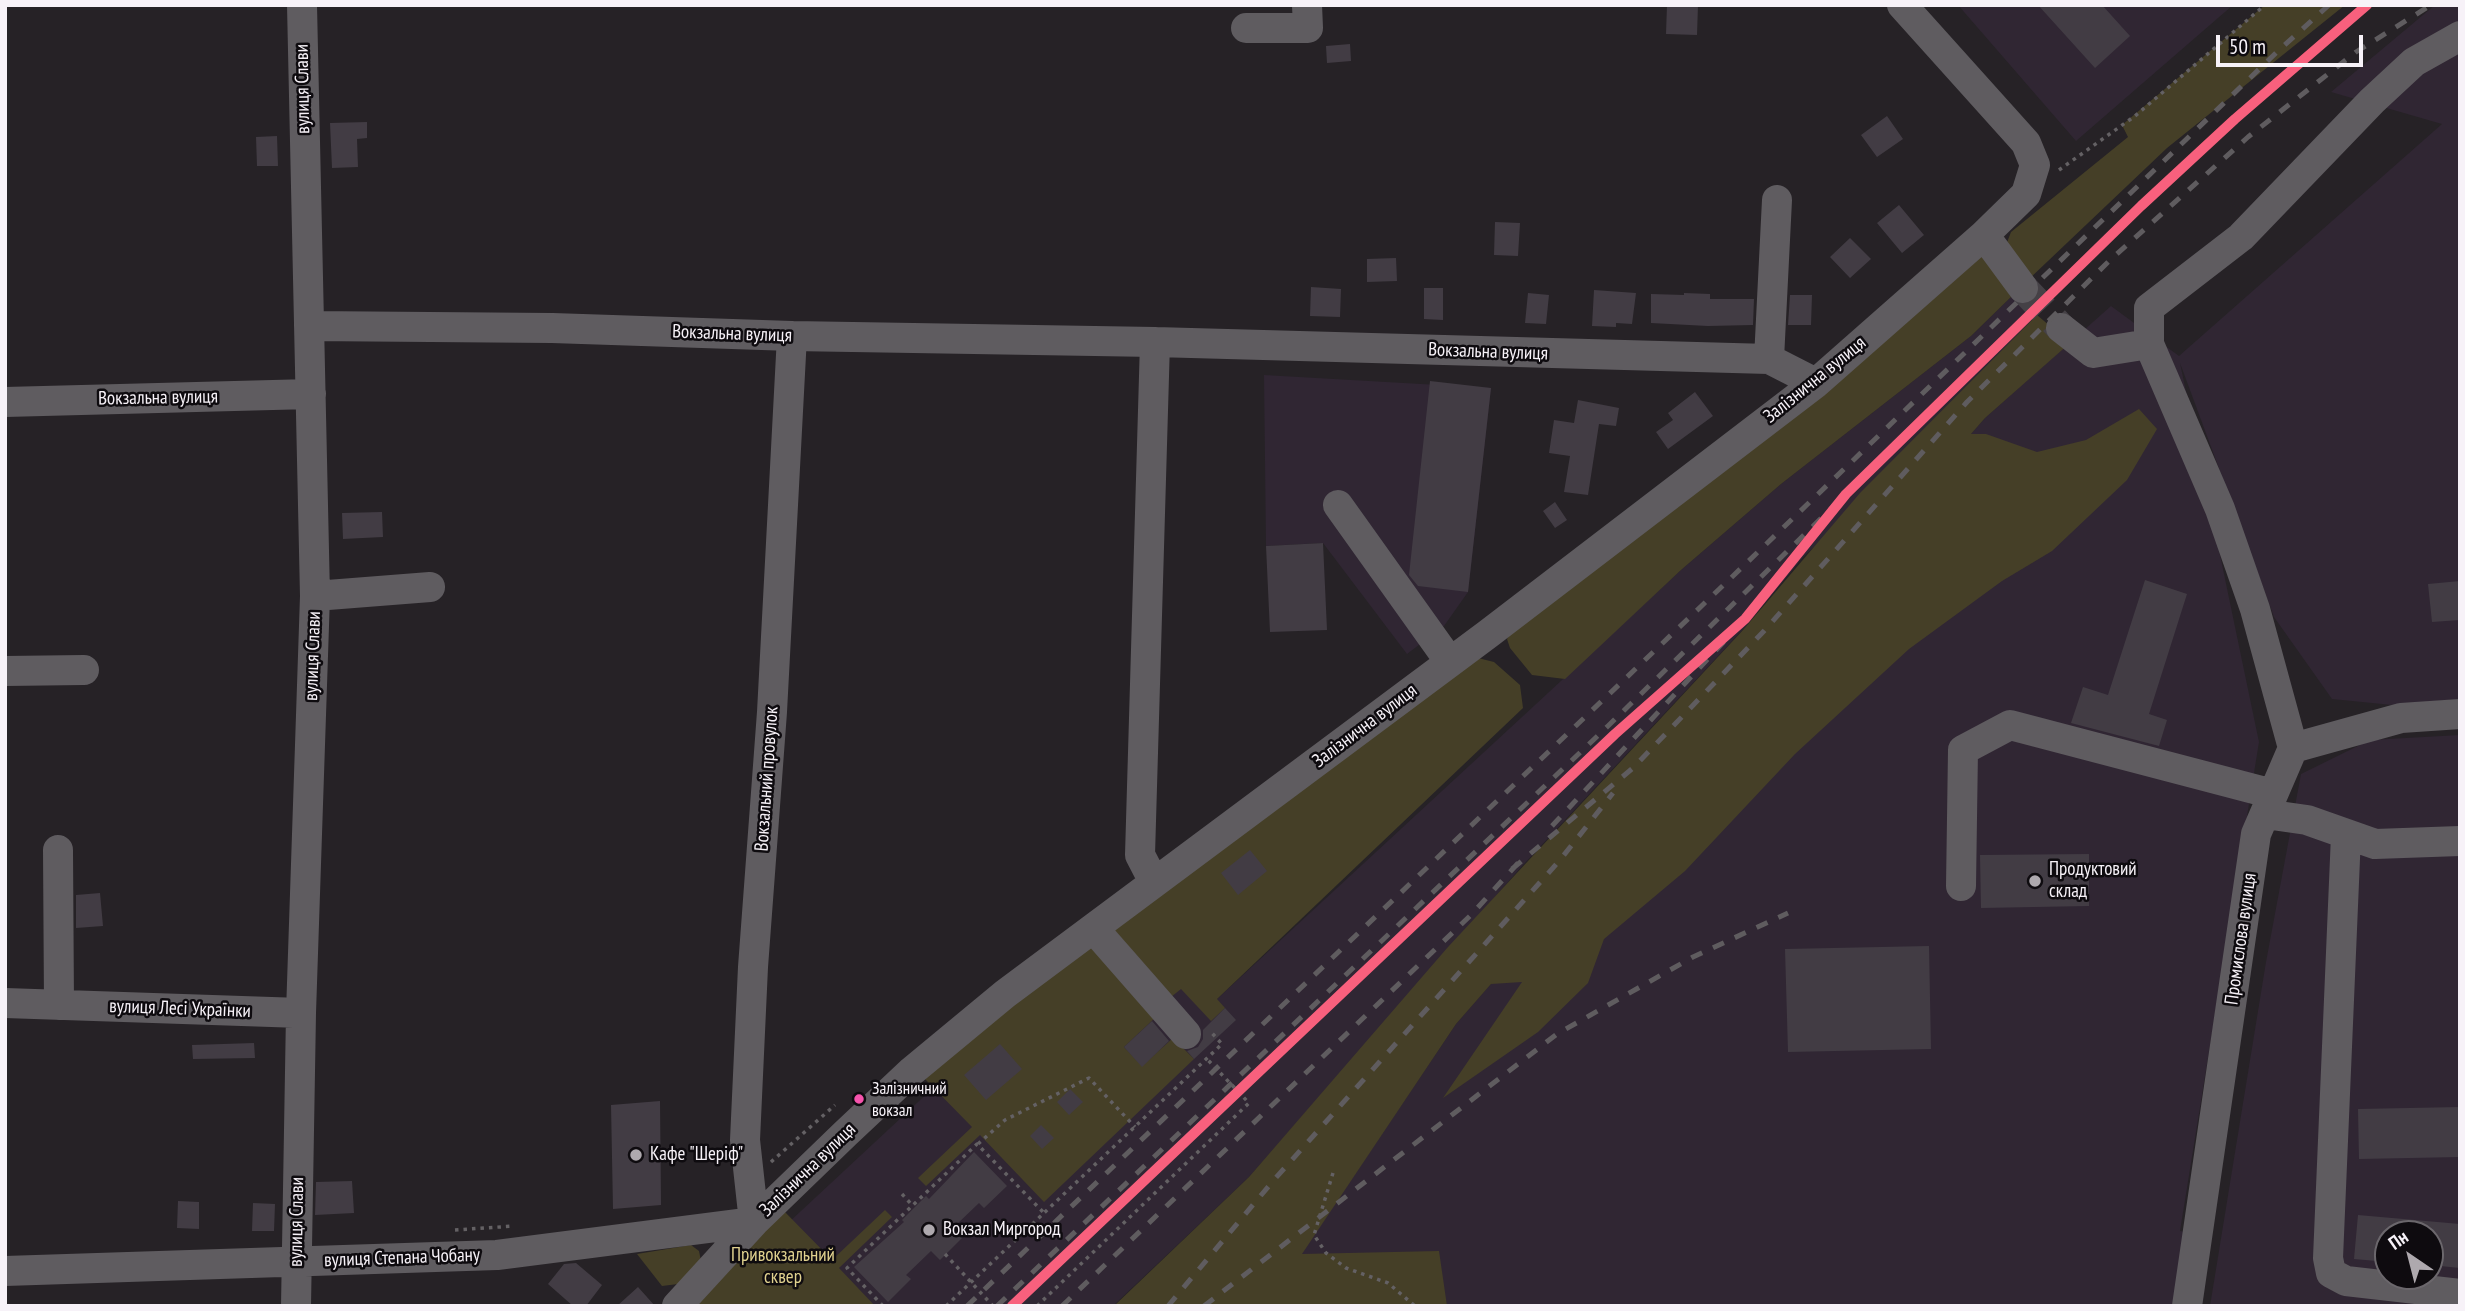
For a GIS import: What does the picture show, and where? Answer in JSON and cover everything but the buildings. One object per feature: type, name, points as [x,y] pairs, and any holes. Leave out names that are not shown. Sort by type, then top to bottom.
[{"type":"street","name":"вулиця Слави","points":[[296,1306],[301,1013],[315,596],[302,5]]},
{"type":"street","points":[[1246,28],[1308,28],[1307,5]]},
{"type":"street","name":"Залізнична вулиця","points":[[677,1306],[754,1222],[912,1071],[1005,994],[1451,662],[1816,383],[1984,235],[2026,194],[2035,165],[2026,143],[1902,5]]},
{"type":"street","points":[[2460,37],[2414,62],[2372,101],[2241,237],[2149,308],[2149,344],[2220,509],[2255,609],[2293,748],[2401,718],[2460,714]]},
{"type":"street","points":[[1769,359],[1777,200]]},
{"type":"street","points":[[1984,235],[2023,288]]},
{"type":"street","name":"Вокзальна вулиця","points":[[309,326],[552,328],[1769,359],[1816,383]]},
{"type":"street","points":[[2061,328],[2094,353],[2149,344]]},
{"type":"street","name":"Вокзальний провулок","points":[[754,1222],[745,1140],[753,967],[772,712],[792,336]]},
{"type":"street","points":[[1154,882],[1140,855],[1155,342]]},
{"type":"street","name":"Вокзальна вулиця","points":[[5,402],[311,394]]},
{"type":"street","points":[[1338,505],[1451,662]]},
{"type":"street","points":[[315,596],[430,587]]},
{"type":"street","points":[[5,671],[85,670]]},
{"type":"street","points":[[1961,886],[1963,750],[2010,725],[2269,804],[2375,844],[2460,841]]},
{"type":"street","name":"Промислова вулиця","points":[[2188,1306],[2256,834],[2293,748]]},
{"type":"street","points":[[2346,835],[2328,1258],[2331,1273],[2346,1281],[2460,1294]]},
{"type":"street","points":[[58,850],[59,1004]]},
{"type":"street","points":[[1094,929],[1186,1034]]},
{"type":"street","name":"вулиця Лесі Українки","points":[[5,1003],[301,1013]]},
{"type":"street","name":"вулиця Степана Чобану","points":[[5,1271],[497,1255],[754,1222]]},
{"type":"path","points":[[2058,171],[2135,116],[2265,5]]},
{"type":"path","points":[[946,1306],[1207,1059],[1249,1103],[1037,1306]]},
{"type":"path","points":[[880,1305],[847,1268],[1005,1120],[1089,1077],[1135,1127]]},
{"type":"path","points":[[751,1189],[769,1163],[835,1105]]},
{"type":"path","points":[[977,1144],[1044,1213]]},
{"type":"path","points":[[1333,1173],[1314,1235],[1326,1253],[1346,1268],[1388,1283],[1415,1306]]},
{"type":"path","points":[[902,1194],[913,1206]]},
{"type":"path","points":[[448,1230],[518,1226]]},
{"type":"path","points":[[945,1254],[993,1306]]},
{"type":"shaded area","points":[[1958,5],[2233,5],[2076,141]]},
{"type":"shaded area","points":[[2435,5],[2460,5],[2460,699],[2392,705],[2332,699],[2274,617],[2180,363],[2259,742],[2180,1231],[2187,1232],[2178,1306],[1221,1306],[1301,1254],[1456,1024],[1985,418],[2111,306],[2179,356],[2442,124],[2331,92]]},
{"type":"shaded area","points":[[2011,297],[2052,336],[1804,556],[1747,625],[1523,865],[1249,1177],[1113,1306],[699,1306],[1078,953],[1217,999],[1681,570],[1781,484],[1971,336]]},
{"type":"shaded area","points":[[1264,375],[1491,388],[1468,592],[1444,626],[1407,654],[1323,543],[1266,546]]},
{"type":"shaded area","points":[[2460,735],[2460,1306],[2210,1306],[2266,962],[2301,774],[2370,740]]},
{"type":"green space","points":[[2265,5],[2345,5],[2167,148],[2028,280],[2006,245],[2011,232],[2128,137],[2122,125]]},
{"type":"green space","points":[[1982,256],[1989,262],[2011,297],[1971,336],[1781,484],[1681,570],[1565,679],[1532,675],[1510,648],[1507,639],[1511,632],[1969,262]]},
{"type":"green space","points":[[2037,315],[2070,343],[1985,418],[1971,434],[1986,434],[2037,452],[2086,440],[2139,409],[2157,429],[2127,480],[2052,551],[2002,581],[1909,649],[1795,754],[1685,871],[1604,939],[1588,983],[1538,1032],[1443,1098],[1522,982],[1491,984],[1456,1024],[1302,1254],[1439,1251],[1447,1306],[1114,1306],[1249,1177],[1448,947],[1743,630],[1860,493]]},
{"type":"green space","points":[[1478,658],[1494,662],[1520,685],[1523,708],[1217,999],[1225,1008],[1211,1021],[1181,989],[1171,997],[1111,926]]},
{"type":"green space","points":[[1090,943],[1157,1016],[1124,1047],[1142,1066],[1173,1038],[1194,1059],[1044,1202],[980,1135],[926,1186],[918,1178],[972,1127],[924,1078]]},
{"type":"green space","name":"Привокзальний сквер","points":[[885,1210],[892,1217],[839,1268],[875,1306],[693,1306],[784,1211],[832,1260]]},
{"type":"green space","points":[[691,1245],[699,1251],[701,1261],[678,1284],[662,1286],[637,1254]]},
{"type":"tunnel","points":[[2023,288],[2061,328]]},
{"type":"railway","points":[[967,1306],[2329,5]]},
{"type":"railway","points":[[1512,869],[1633,768],[1764,631],[1967,402],[2109,261],[2248,137],[2356,52],[2431,5]]},
{"type":"railway","points":[[997,1306],[1608,726],[1846,494]]},
{"type":"railway","points":[[1552,826],[1745,619]]},
{"type":"railway","points":[[1168,1306],[1273,1181],[1560,860],[1613,793]]},
{"type":"railway","points":[[1062,1306],[1471,915],[1519,862]]},
{"type":"railway","points":[[1204,1306],[1557,1034],[1693,957],[1788,913]]},
{"type":"transit line","points":[[1012,1306],[1615,734],[1745,619],[1846,494],[2141,206],[2235,119],[2367,5]]},
{"type":"place","name":"Продуктовий склад","points":[[2035,881]]},
{"type":"place","name":"Залізничний вокзал","points":[[859,1099]]},
{"type":"place","name":"Кафе \"Шеріф\"","points":[[636,1155]]},
{"type":"place","name":"Вокзал Миргород","points":[[929,1230]]}]
